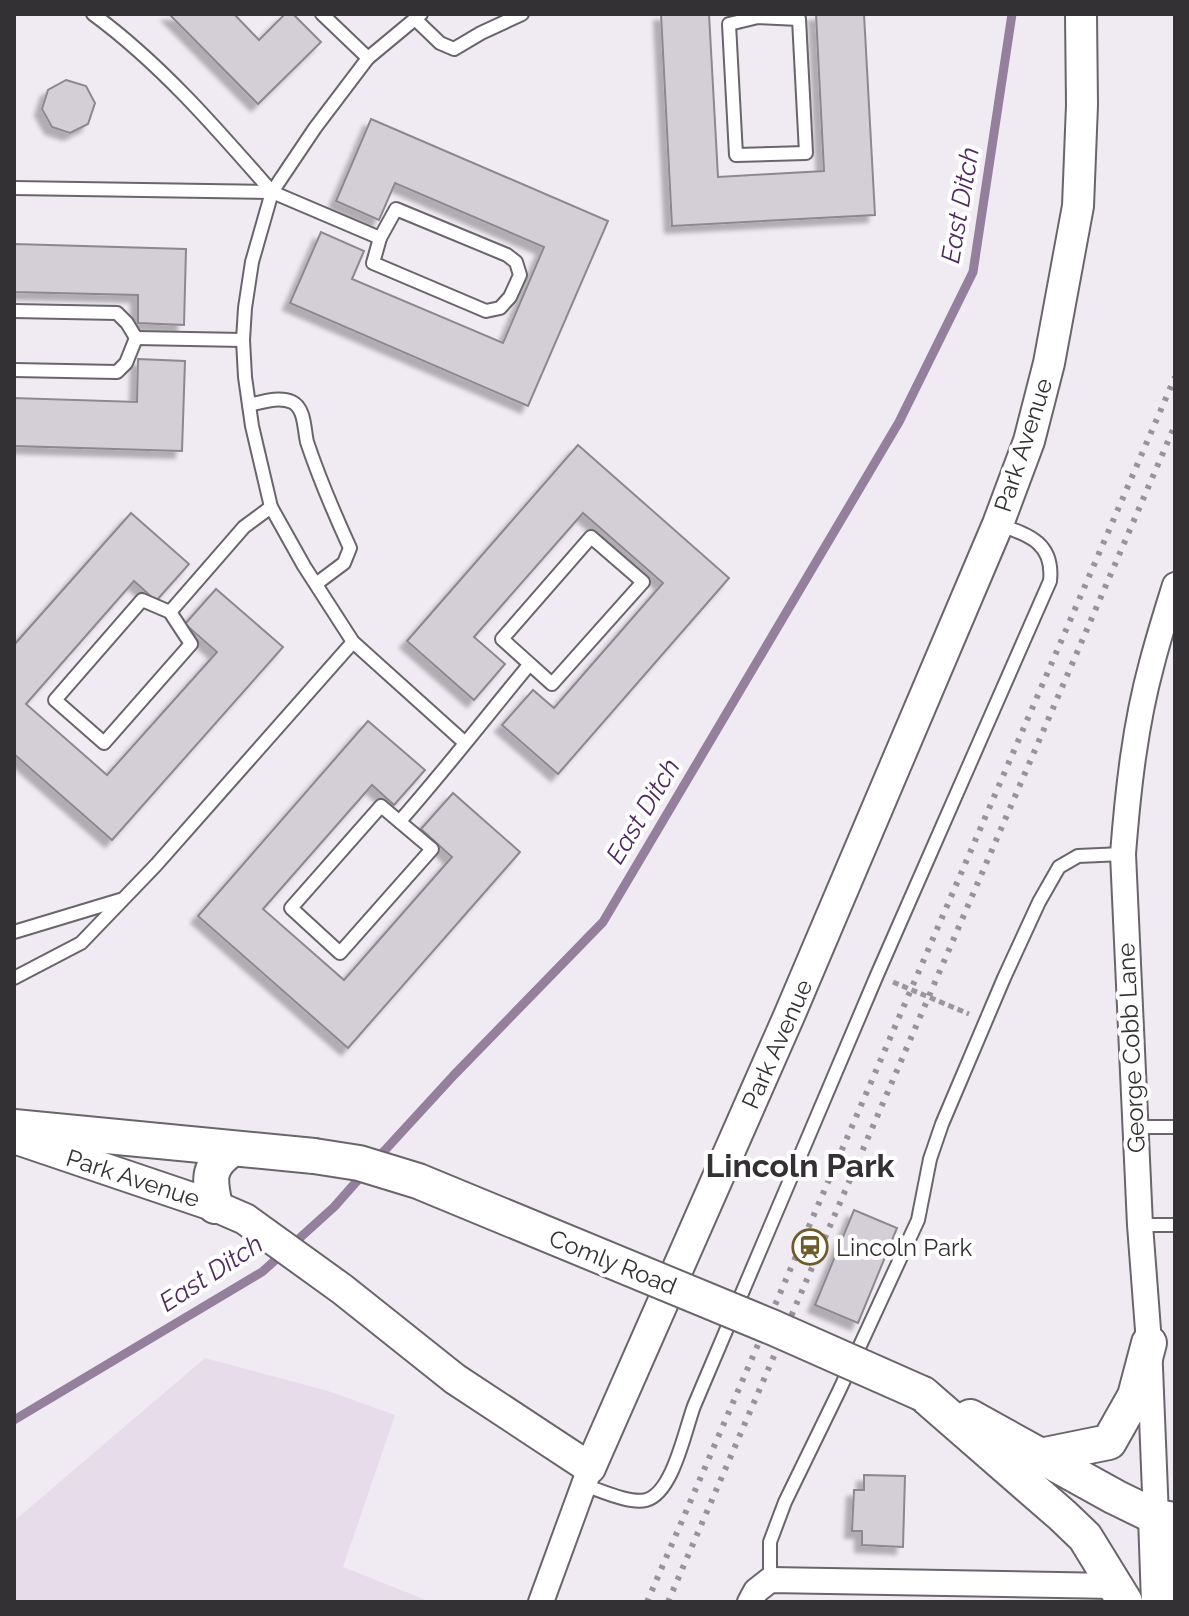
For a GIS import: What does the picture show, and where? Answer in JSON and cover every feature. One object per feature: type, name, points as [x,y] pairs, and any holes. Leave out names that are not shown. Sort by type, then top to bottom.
[{"type":"main road","name":"Comly Road","points":[[14,1127],[314,1156],[359,1163],[418,1181],[774,1328],[923,1394],[1165,1518]]},
{"type":"main road","points":[[215,1206],[209,1181],[220,1156],[232,1149]]},
{"type":"main road","points":[[1040,1456],[1109,1442],[1135,1396],[1149,1343]]},
{"type":"main road","points":[[923,1394],[1085,1537],[1120,1594]]},
{"type":"main road","points":[[1159,1602],[1165,1518]]},
{"type":"street","name":"Park Avenue","points":[[14,1138],[245,1219],[342,1289],[455,1379],[587,1477],[789,1016],[998,524],[1029,441],[1049,363],[1078,206],[1082,120],[1081,14]]},
{"type":"street","name":"George Cobb Lane","points":[[1165,1518],[1140,1225],[1123,854],[1140,718],[1175,585]]},
{"type":"street","points":[[541,1602],[587,1477]]},
{"type":"street","points":[[750,1602],[756,1591],[770,1580],[896,1588],[1120,1594]]},
{"type":"lane","points":[[93,14],[123,36],[210,122],[272,192]]},
{"type":"lane","points":[[322,14],[368,58]]},
{"type":"lane","points":[[464,742],[353,642],[271,507],[252,426],[245,377],[245,308],[252,262],[272,192],[368,58],[418,16],[440,43],[454,49],[522,14]]},
{"type":"lane","points":[[758,16],[799,19],[806,153],[736,155],[729,24],[758,16]]},
{"type":"lane","points":[[14,188],[272,192],[380,238]]},
{"type":"lane","points":[[396,209],[507,255],[516,262],[520,275],[510,297],[500,308],[486,311],[373,263],[380,238],[396,209]]},
{"type":"lane","points":[[14,311],[117,313],[136,338]]},
{"type":"lane","points":[[136,338],[243,340]]},
{"type":"lane","points":[[14,370],[117,372],[126,363],[136,338]]},
{"type":"lane","points":[[249,405],[279,399],[294,402],[301,409],[318,476],[350,548],[344,563],[316,584]]},
{"type":"lane","points":[[170,612],[244,527],[271,507]]},
{"type":"lane","points":[[587,1477],[629,1499],[645,1500],[655,1496],[667,1482],[679,1456],[694,1406],[877,975],[1050,581],[1051,566],[1040,542],[998,524]]},
{"type":"lane","points":[[591,537],[643,582],[552,684],[529,665],[502,639],[591,537]]},
{"type":"lane","points":[[142,600],[170,612],[191,644],[104,743],[55,700],[142,600]]},
{"type":"lane","points":[[14,978],[81,943],[156,865],[353,642]]},
{"type":"lane","points":[[400,821],[529,665]]},
{"type":"lane","points":[[381,806],[400,821],[432,849],[340,953],[291,908],[381,806]]},
{"type":"lane","points":[[770,1580],[770,1542],[785,1502],[918,1220],[930,1159],[942,1124],[1039,902],[1059,867],[1078,856],[1123,854]]},
{"type":"lane","points":[[14,932],[123,899]]},
{"type":"lane","points":[[1135,1127],[1175,1127]]},
{"type":"lane","points":[[1140,1225],[1175,1225]]},
{"type":"path","points":[[877,975],[986,1022]]},
{"type":"shaded area","points":[[205,1358],[328,1391],[395,1415],[343,1567],[431,1602],[14,1602],[14,1521]]},
{"type":"building","points":[[169,14],[234,14],[259,40],[285,14],[293,14],[321,42],[258,104]]},
{"type":"building","points":[[661,14],[709,14],[718,177],[824,171],[816,14],[864,14],[875,215],[672,226]]},
{"type":"building","points":[[66,80],[86,86],[95,103],[88,124],[70,133],[52,127],[42,109],[48,90]]},
{"type":"building","points":[[371,119],[608,221],[528,406],[290,303],[321,232],[364,251],[352,279],[503,343],[544,247],[395,183],[379,220],[336,201]]},
{"type":"building","points":[[14,244],[186,249],[184,325],[138,323],[138,295],[14,292]]},
{"type":"building","points":[[138,359],[185,361],[182,451],[14,446],[14,398],[137,402]]},
{"type":"building","points":[[578,445],[729,578],[558,774],[502,725],[533,690],[554,708],[663,583],[583,513],[474,637],[505,664],[474,700],[407,641]]},
{"type":"building","points":[[131,513],[189,564],[156,601],[134,581],[26,704],[107,775],[217,652],[185,624],[216,589],[283,647],[112,840],[14,754],[14,645]]},
{"type":"building","points":[[368,721],[425,770],[394,805],[372,785],[263,909],[344,980],[452,857],[421,829],[453,793],[520,852],[348,1048],[198,916]]},
{"type":"building","name":"Lincoln Park","points":[[854,1210],[897,1228],[858,1323],[815,1305]]},
{"type":"building","points":[[864,1475],[905,1476],[903,1547],[862,1545],[862,1531],[852,1531],[854,1490],[864,1490]]},
{"type":"waterway","name":"East Ditch","points":[[375,1161],[603,922],[899,422],[973,272],[1012,14]]},
{"type":"waterway","name":"East Ditch","points":[[14,1420],[262,1272],[334,1207],[365,1172]]},
{"type":"railway","points":[[647,1602],[1175,377]]},
{"type":"railway","points":[[668,1602],[1175,425]]},
{"type":"place","name":"Lincoln Park","points":[[810,1247]]},
{"type":"district","name":"Lincoln Park","points":[[800,1165]]}]
